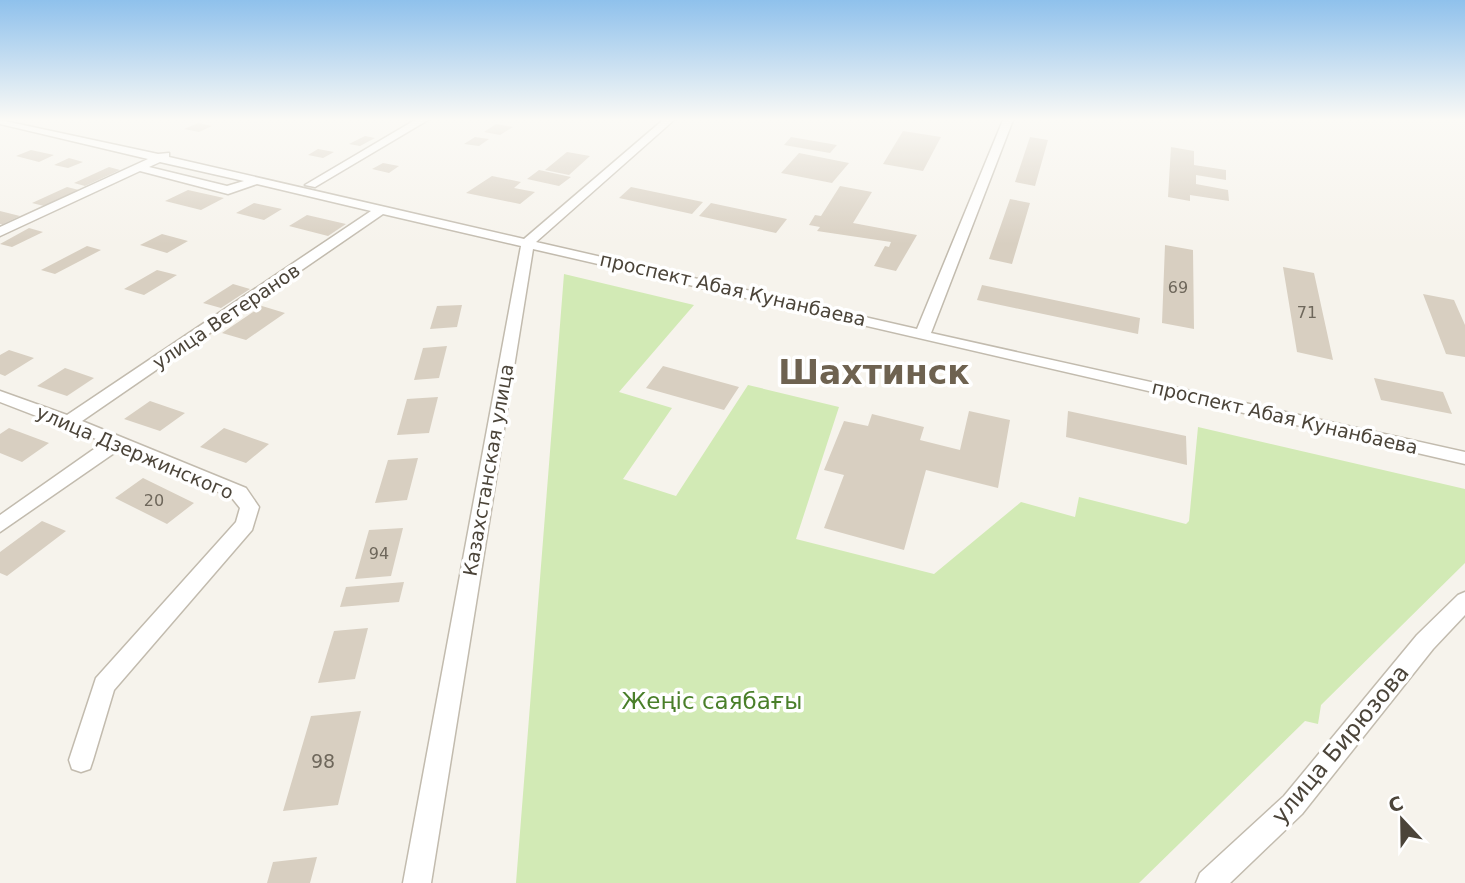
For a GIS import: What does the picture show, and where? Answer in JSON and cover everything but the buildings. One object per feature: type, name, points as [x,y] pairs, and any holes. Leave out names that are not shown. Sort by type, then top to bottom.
[{"type":"street","points":[[0,232],[154,161]]},
{"type":"street","name":"проспект Абая Кунанбаева","points":[[185,161],[382,209],[533,237]]},
{"type":"street","name":"проспект Абая Кунанбаева","points":[[191,161],[311,185],[925,327],[1465,446]]},
{"type":"street","points":[[311,185],[352,161]]},
{"type":"street","points":[[533,237],[621,161]]},
{"type":"street","points":[[925,327],[991,161]]},
{"type":"street","points":[[141,167],[228,190],[259,180]]},
{"type":"street","name":"улица Ветеранов","points":[[69,422],[382,209]]},
{"type":"street","name":"Казахстанская улица","points":[[417,883],[533,237]]},
{"type":"street","name":"проспект Абая Кунанбаева","points":[[925,327],[990,351],[1465,458]]},
{"type":"street","name":"улица Дзержинского","points":[[0,396],[118,441],[239,493],[250,507],[244,525],[104,685],[81,760]]},
{"type":"street","points":[[0,525],[118,441]]},
{"type":"street","name":"улица Бирюзова","points":[[1210,883],[1293,805],[1425,642],[1465,601]]},
{"type":"green space","name":"Жеңіс саябағы","points":[[564,274],[694,305],[619,392],[672,408],[623,479],[676,496],[748,385],[839,407],[796,539],[934,574],[1021,502],[1075,517],[1079,497],[1186,524],[1189,521],[1198,427],[1465,489],[1465,563],[1321,705],[1318,724],[1305,721],[1139,883],[516,883]]},
{"type":"district","name":"Шахтинск","points":[[874,372]]}]
